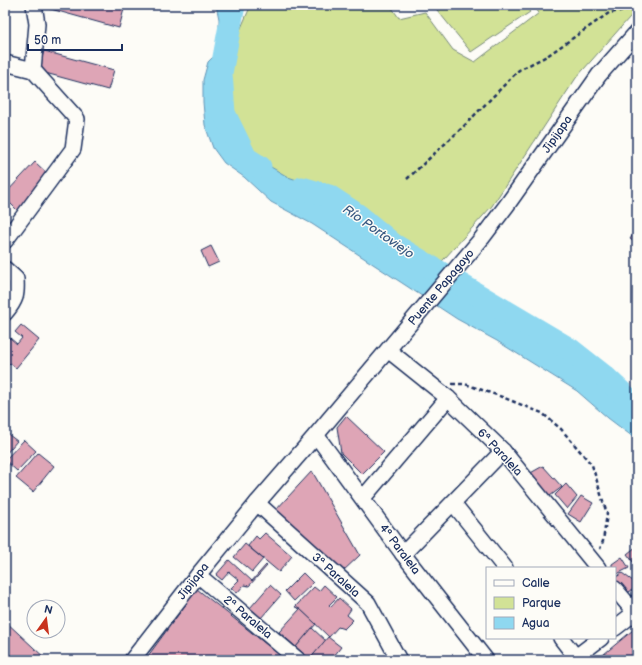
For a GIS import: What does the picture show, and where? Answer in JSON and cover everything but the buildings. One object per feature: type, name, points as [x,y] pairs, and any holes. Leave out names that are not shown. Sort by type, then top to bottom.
[{"type":"street","points":[[33,70],[37,24],[34,5]]},
{"type":"street","name":"Jipijapa","points":[[482,238],[599,75],[637,32]]},
{"type":"street","points":[[5,63],[33,70],[77,119],[73,149],[5,241]]},
{"type":"street","name":"Puente Papagayo","points":[[316,435],[482,238]]},
{"type":"street","points":[[5,269],[16,279],[17,294],[12,305],[5,313]]},
{"type":"street","name":"6ª Paralela","points":[[388,350],[448,398],[503,451],[596,566]]},
{"type":"street","points":[[363,498],[448,398]]},
{"type":"street","name":"Jipijapa","points":[[132,660],[198,575],[257,503],[316,435]]},
{"type":"street","name":"4ª Paralela","points":[[316,435],[403,554],[486,660]]},
{"type":"street","points":[[403,554],[503,451]]},
{"type":"street","name":"3ª Paralela","points":[[257,503],[368,603],[398,660]]},
{"type":"street","points":[[453,503],[504,567]]},
{"type":"street","name":"2ª Paralela","points":[[198,575],[298,660]]},
{"type":"street","points":[[616,590],[636,613],[616,627]]},
{"type":"street","points":[[562,639],[575,659],[600,639]]},
{"type":"path","points":[[407,180],[462,128],[519,70],[547,56],[609,13],[637,8]]},
{"type":"path","points":[[431,384],[465,384],[542,413],[561,429],[592,465],[607,514],[603,541],[596,566]]},
{"type":"green space","points":[[251,5],[390,5],[399,18],[425,12],[453,50],[475,62],[539,13],[533,5],[637,5],[637,9],[576,78],[492,206],[435,269],[329,203],[273,172],[230,127],[230,53]]},
{"type":"green space","points":[[433,5],[524,5],[530,12],[471,52]]},
{"type":"water","points":[[216,5],[230,5],[233,31],[227,60],[226,75],[215,99],[218,118],[231,137],[252,156],[288,177],[327,190],[345,216],[422,269],[526,328],[556,347],[637,411],[637,440],[608,418],[577,391],[497,341],[457,319],[312,224],[271,202],[244,177],[224,163],[213,148],[205,125],[203,102],[203,80],[208,62],[216,54],[219,44],[219,19]]},
{"type":"waterway","name":"Río Portoviejo","points":[[234,5],[221,73],[224,113],[246,158],[260,167]]},
{"type":"waterway","name":"Río Portoviejo","points":[[302,188],[329,196],[358,215],[394,245],[571,350],[604,376],[637,407]]}]
